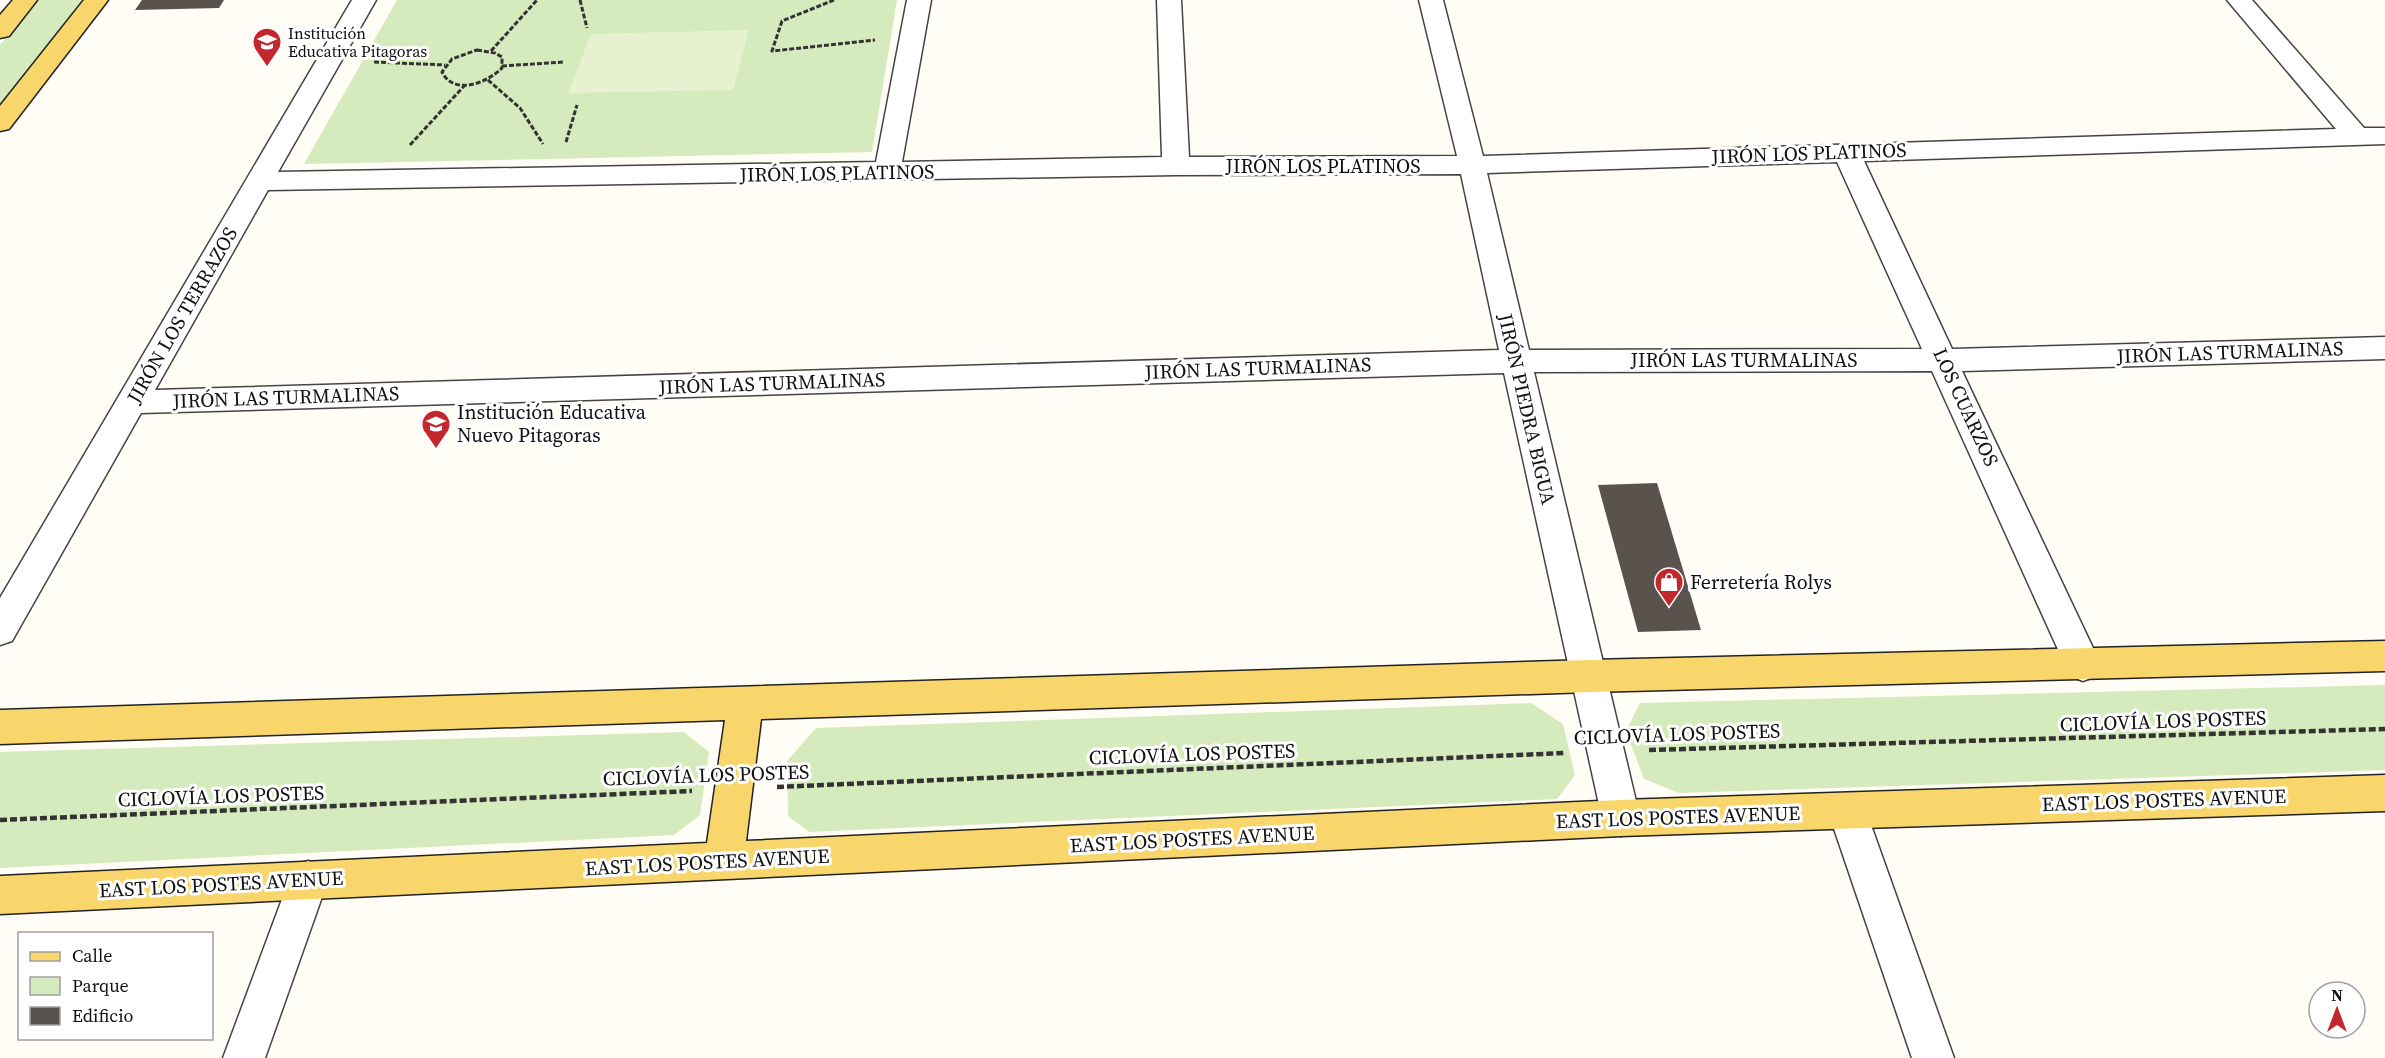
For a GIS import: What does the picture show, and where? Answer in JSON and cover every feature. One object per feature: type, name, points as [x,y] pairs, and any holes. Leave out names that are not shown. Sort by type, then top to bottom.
[{"type":"main road","points":[[0,31],[25,0]]},
{"type":"main road","points":[[0,123],[96,0]]},
{"type":"main road","points":[[0,727],[746,705],[1590,676],[2385,656]]},
{"type":"main road","points":[[724,862],[746,705]]},
{"type":"main road","name":"EAST LOS POSTES AVENUE","points":[[0,895],[1621,818],[2385,793]]},
{"type":"street","name":"JIRÓN LOS TERRAZOS","points":[[0,630],[261,181],[363,0]]},
{"type":"street","points":[[887,172],[919,0]]},
{"type":"street","points":[[1168,0],[1176,166]]},
{"type":"street","name":"JIRÓN PIEDRA BIGUA","points":[[1431,0],[1472,165],[1621,818]]},
{"type":"street","points":[[2239,0],[2356,136]]},
{"type":"street","name":"JIRÓN LOS PLATINOS","points":[[261,181],[1176,166],[1472,165],[2385,136]]},
{"type":"street","name":"LOS CUARZOS","points":[[1846,152],[1945,360],[2083,664]]},
{"type":"street","name":"JIRÓN LAS TURMALINAS","points":[[131,402],[1515,361],[1945,360],[2385,348]]},
{"type":"street","points":[[1847,811],[1933,1058]]},
{"type":"street","points":[[243,1058],[308,880]]},
{"type":"path","points":[[491,51],[537,0]]},
{"type":"path","points":[[580,0],[587,28]]},
{"type":"path","points":[[834,0],[782,21],[772,51],[876,40]]},
{"type":"path","points":[[374,62],[445,64],[466,52],[491,51],[502,57],[502,66]]},
{"type":"path","points":[[445,64],[442,72],[445,79],[453,84],[465,85],[488,80],[502,66],[564,62]]},
{"type":"path","points":[[488,80],[510,98],[532,125],[544,148]]},
{"type":"path","points":[[404,152],[465,85]]},
{"type":"path","points":[[563,149],[577,105]]},
{"type":"path","name":"CICLOVÍA LOS POSTES","points":[[0,820],[1606,751],[2385,729]]},
{"type":"green space","points":[[37,0],[83,0],[0,106],[0,45]]},
{"type":"green space","points":[[397,0],[897,0],[872,152],[304,164]]},
{"type":"green space","points":[[749,30],[733,90],[568,93],[591,34]]},
{"type":"green space","points":[[2385,685],[2385,770],[1679,793],[1644,779],[1626,731],[1640,703]]},
{"type":"green space","points":[[1531,703],[1563,724],[1575,775],[1557,799],[809,832],[788,816],[787,761],[816,728]]},
{"type":"green space","points":[[684,732],[709,752],[700,815],[674,835],[0,868],[0,752]]},
{"type":"building","points":[[142,0],[224,0],[219,8],[135,10]]},
{"type":"building","points":[[1657,483],[1701,630],[1638,632],[1598,485]]},
{"type":"place","name":"Institución Educativa Pitagoras","points":[[267,68]]},
{"type":"place","name":"Institución Educativa Nuevo Pitagoras","points":[[436,450]]},
{"type":"place","name":"Ferretería Rolys","points":[[1669,608]]}]
